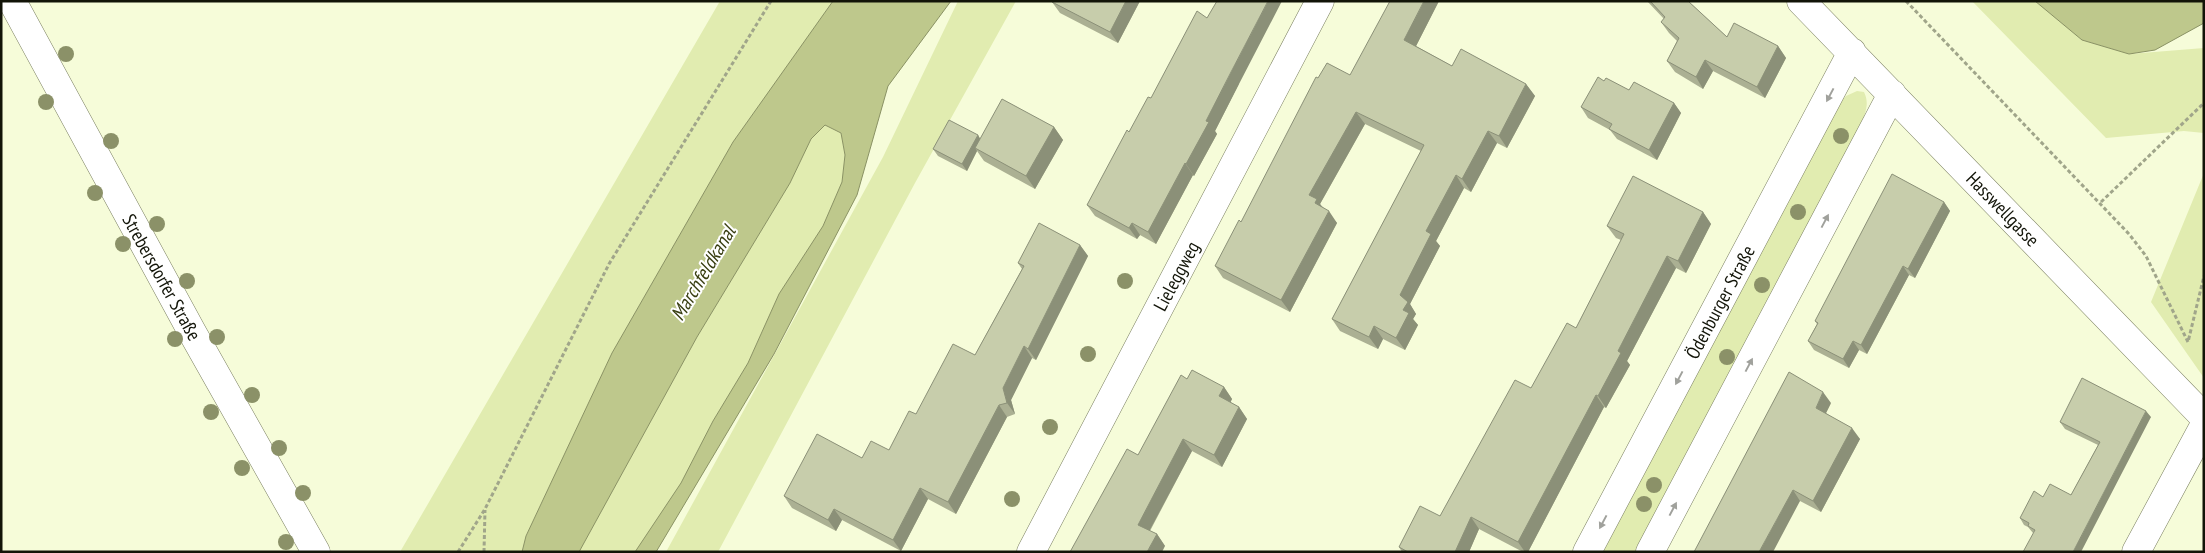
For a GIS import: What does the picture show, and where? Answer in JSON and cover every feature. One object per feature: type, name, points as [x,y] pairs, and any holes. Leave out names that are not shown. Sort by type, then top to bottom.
[{"type":"street","name":"Strebersdorfer Straße","points":[[12,1],[192,332],[316,552]]},
{"type":"street","name":"Lieleggweg","points":[[1031,552],[1320,1]]},
{"type":"street","name":"Hasswellgasse","points":[[1801,1],[2204,417]]},
{"type":"street","name":"Ödenburger Straße","points":[[1587,552],[1852,52]]},
{"type":"street","points":[[1650,552],[1892,94]]},
{"type":"street","points":[[2136,552],[2204,426]]},
{"type":"path","points":[[458,552],[485,509],[609,264],[771,1]]},
{"type":"path","points":[[1906,1],[2101,202],[2146,256],[2188,342],[2204,276]]},
{"type":"path","points":[[2101,202],[2204,103]]},
{"type":"path","points":[[484,552],[485,509]]},
{"type":"shaded area","points":[[720,1],[833,1],[733,142],[612,353],[526,536],[522,552],[400,552]]},
{"type":"shaded area","points":[[958,1],[1016,1],[915,183],[718,552],[666,552],[883,157]]},
{"type":"shaded area","points":[[1972,1],[2035,1],[2082,40],[2129,54],[2204,48],[2204,133],[2184,131],[2106,138]]},
{"type":"shaded area","points":[[1857,91],[1864,92],[1867,101],[1860,126],[1637,552],[1603,552],[1838,105],[1846,96]]},
{"type":"shaded area","points":[[825,125],[841,133],[845,155],[842,182],[823,226],[779,294],[748,363],[713,421],[681,483],[635,552],[579,552],[697,337],[790,183],[811,139]]},
{"type":"shaded area","points":[[2204,173],[2204,378],[2151,302]]},
{"type":"water","name":"Marchfeldkanal","points":[[833,1],[951,1],[888,86],[857,195],[774,354],[656,552],[635,552],[681,483],[713,421],[748,363],[779,294],[823,226],[842,182],[845,155],[841,133],[825,125],[811,139],[790,183],[697,337],[579,552],[522,552],[526,536],[612,353],[733,142]]},
{"type":"water","points":[[2035,1],[2204,1],[2204,23],[2155,50],[2129,54],[2082,40]]},
{"type":"building","points":[[1053,1],[1126,1],[1110,32]]},
{"type":"building","points":[[1217,1],[1268,1],[1206,121],[1209,122],[1148,232],[1132,223],[1129,228],[1087,205],[1127,130],[1129,132],[1148,97],[1151,98],[1197,11],[1207,18]]},
{"type":"building","points":[[1390,1],[1424,1],[1404,40],[1452,66],[1461,49],[1526,84],[1499,136],[1488,131],[1462,179],[1456,175],[1426,231],[1431,234],[1400,295],[1408,302],[1403,310],[1409,313],[1396,338],[1374,326],[1369,337],[1332,319],[1424,145],[1356,112],[1309,195],[1317,199],[1315,203],[1329,211],[1281,300],[1215,266],[1239,220],[1241,222],[1316,77],[1318,78],[1327,63],[1350,75]]},
{"type":"building","points":[[1650,1],[1688,1],[1727,37],[1734,23],[1778,46],[1757,87],[1705,60],[1696,77],[1667,61],[1679,38],[1661,22],[1665,17]]},
{"type":"building","points":[[1598,77],[1604,81],[1606,78],[1629,90],[1634,82],[1674,103],[1649,150],[1609,129],[1612,124],[1581,107]]},
{"type":"building","points":[[1002,99],[1054,127],[1026,176],[975,148]]},
{"type":"building","points":[[949,120],[978,135],[962,164],[933,149]]},
{"type":"building","points":[[1892,174],[1944,202],[1908,269],[1903,266],[1861,345],[1853,341],[1843,359],[1808,341],[1818,323],[1815,321]]},
{"type":"building","points":[[1633,176],[1703,212],[1678,261],[1667,256],[1618,351],[1621,353],[1598,396],[1596,395],[1518,542],[1471,517],[1455,552],[1408,552],[1399,547],[1420,506],[1440,516],[1515,380],[1531,388],[1567,323],[1576,328],[1624,234],[1607,226]]},
{"type":"building","points":[[1039,223],[1080,245],[1028,349],[1024,346],[1003,388],[1007,403],[999,405],[948,502],[920,488],[893,540],[834,509],[828,520],[784,496],[817,434],[862,458],[871,441],[889,450],[909,411],[916,414],[953,344],[975,355],[1024,266],[1018,263]]},
{"type":"building","points":[[1192,370],[1224,387],[1219,396],[1239,407],[1214,455],[1183,439],[1138,525],[1157,534],[1147,552],[1070,552],[1127,449],[1138,455],[1181,375],[1187,379]]},
{"type":"building","points":[[1789,372],[1823,392],[1816,408],[1852,428],[1813,501],[1793,490],[1759,552],[1694,552]]},
{"type":"building","points":[[2082,378],[2146,411],[2073,552],[2023,552],[2035,530],[2028,526],[2029,523],[2020,518],[2034,491],[2043,497],[2050,484],[2071,495],[2100,442],[2060,422]]}]
